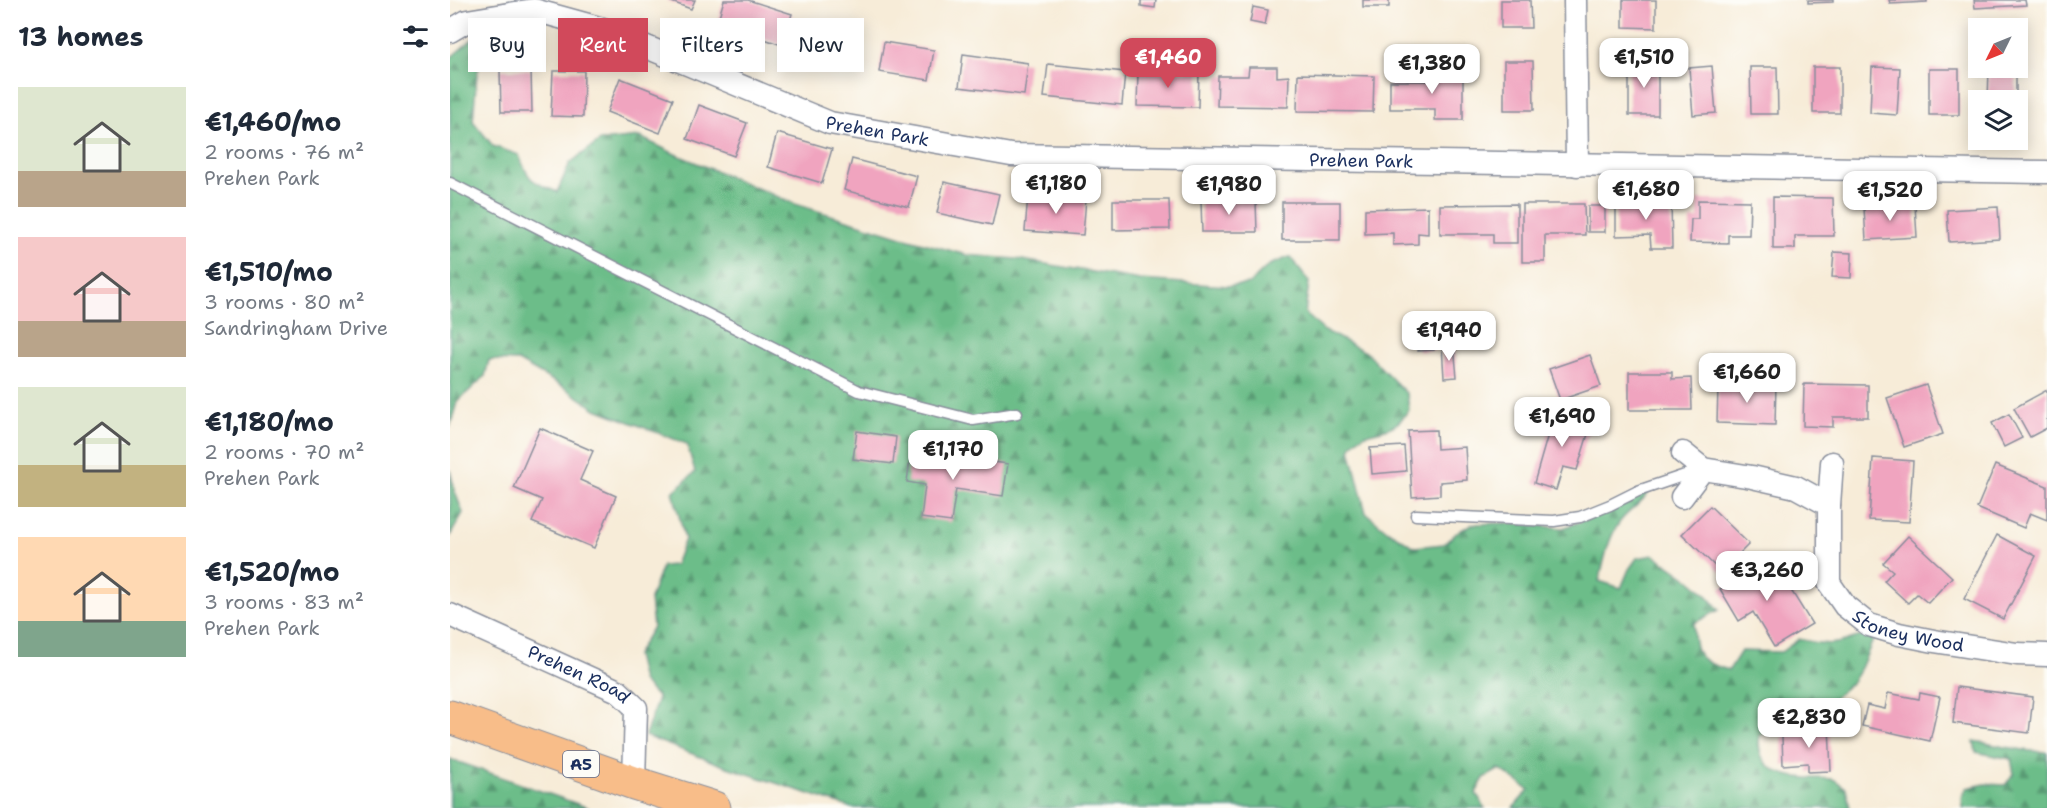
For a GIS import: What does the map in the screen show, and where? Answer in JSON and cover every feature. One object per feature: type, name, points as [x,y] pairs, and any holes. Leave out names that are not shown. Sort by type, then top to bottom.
[{"type":"highway","name":"A5","points":[[450,717],[634,783],[714,808]]},
{"type":"street","points":[[1575,0],[1578,165]]},
{"type":"street","name":"Prehen Park","points":[[450,31],[467,21],[534,10],[603,29],[830,123],[1011,155],[2047,172]]},
{"type":"street","points":[[1683,453],[1703,470],[1752,477],[1796,487],[1829,505]]},
{"type":"street","name":"Stoney Wood","points":[[1832,463],[1828,584],[1845,606],[1869,625],[1899,634],[2017,654],[2047,654]]},
{"type":"street","points":[[1683,497],[1703,470]]},
{"type":"street","name":"Prehen Road","points":[[450,615],[618,690],[636,708],[634,783]]},
{"type":"lane","points":[[450,183],[859,391],[973,420],[1017,413]]},
{"type":"lane","points":[[1416,515],[1554,521],[1581,517],[1610,506],[1638,491],[1703,470]]},
{"type":"green space","points":[[468,43],[468,72],[477,72],[473,121],[493,146],[519,155],[532,180],[557,192],[570,163],[600,141],[640,137],[795,204],[967,255],[1016,259],[1140,280],[1228,286],[1249,284],[1269,265],[1290,257],[1309,282],[1305,313],[1323,330],[1366,352],[1407,394],[1409,410],[1400,421],[1390,428],[1360,437],[1350,449],[1366,513],[1388,531],[1415,547],[1444,544],[1456,533],[1472,524],[1508,523],[1563,528],[1596,516],[1652,486],[1642,500],[1623,518],[1614,532],[1599,581],[1621,588],[1629,569],[1637,558],[1654,555],[1689,580],[1713,601],[1719,610],[1694,623],[1695,643],[1704,660],[1729,670],[1741,651],[1781,652],[1799,639],[1827,644],[1860,636],[1874,638],[1861,668],[1851,683],[1823,708],[1760,735],[1761,755],[1771,768],[1797,777],[1835,780],[1846,788],[1850,808],[1513,808],[1529,790],[1500,769],[1484,778],[1476,793],[1485,808],[852,808],[727,767],[645,736],[658,698],[642,681],[636,655],[653,627],[650,599],[662,566],[675,565],[685,539],[673,492],[695,472],[687,444],[596,409],[518,361],[489,360],[485,376],[457,402],[450,427],[450,58]]},
{"type":"green space","points":[[450,470],[463,513],[450,536]]},
{"type":"green space","points":[[1974,741],[2020,750],[2047,752],[2047,808],[1963,808],[1962,797],[1967,788],[1985,784],[2005,785],[2014,774],[2011,759],[1976,752]]},
{"type":"green space","points":[[450,759],[589,808],[450,808]]},
{"type":"building","points":[[666,0],[695,0],[691,9]]},
{"type":"building","points":[[724,0],[748,0],[792,14],[791,18],[777,18],[777,43],[765,39],[765,18],[719,18]]},
{"type":"building","points":[[1141,0],[1156,0],[1155,8],[1141,6]]},
{"type":"building","points":[[1363,0],[1389,0],[1389,7],[1363,7]]},
{"type":"building","points":[[1501,0],[1530,0],[1531,28],[1501,28]]},
{"type":"building","points":[[1623,0],[1656,0],[1656,28],[1623,27]]},
{"type":"building","points":[[1808,0],[1833,0],[1833,2],[1808,3]]},
{"type":"building","points":[[1889,0],[1927,0],[1927,2],[1890,4]]},
{"type":"building","points":[[1974,0],[2025,0],[2026,5],[1975,8]]},
{"type":"building","points":[[1253,7],[1268,10],[1265,25],[1250,22]]},
{"type":"building","points":[[884,42],[934,50],[929,80],[879,72]]},
{"type":"building","points":[[963,54],[1028,63],[1024,95],[959,87]]},
{"type":"building","points":[[1504,61],[1533,61],[1534,110],[1504,110]]},
{"type":"building","points":[[1658,62],[1658,115],[1629,115],[1629,63]]},
{"type":"building","points":[[1048,64],[1125,72],[1122,105],[1044,97]]},
{"type":"building","points":[[1712,66],[1716,113],[1693,115],[1689,68]]},
{"type":"building","points":[[1249,67],[1277,67],[1277,77],[1289,76],[1288,107],[1217,106],[1218,76],[1248,76]]},
{"type":"building","points":[[1750,67],[1777,67],[1778,114],[1751,114]]},
{"type":"building","points":[[1813,67],[1840,67],[1840,113],[1813,113]]},
{"type":"building","points":[[1872,67],[1900,68],[1897,115],[1870,113]]},
{"type":"building","points":[[1929,69],[1959,69],[1959,115],[1929,115]]},
{"type":"building","points":[[553,71],[584,72],[583,117],[551,116]]},
{"type":"building","points":[[1435,71],[1463,71],[1463,120],[1435,120],[1435,109],[1390,109],[1390,81],[1435,81]]},
{"type":"building","points":[[500,72],[531,72],[532,112],[501,112]]},
{"type":"building","points":[[1138,72],[1199,72],[1198,107],[1137,106]]},
{"type":"building","points":[[1298,74],[1374,76],[1373,112],[1297,111]]},
{"type":"building","points":[[620,78],[673,99],[660,133],[607,112]]},
{"type":"building","points":[[1989,78],[2016,78],[2016,90],[1988,90]]},
{"type":"building","points":[[699,105],[747,123],[734,156],[687,139]]},
{"type":"building","points":[[777,133],[832,149],[822,183],[768,167]]},
{"type":"building","points":[[852,159],[917,176],[909,207],[844,190]]},
{"type":"building","points":[[944,182],[999,194],[992,225],[937,213]]},
{"type":"building","points":[[1028,195],[1086,199],[1083,235],[1025,231]]},
{"type":"building","points":[[1773,197],[1833,198],[1834,236],[1795,236],[1795,249],[1773,249]]},
{"type":"building","points":[[1113,200],[1169,200],[1170,229],[1113,230]]},
{"type":"building","points":[[1698,200],[1750,201],[1749,235],[1728,235],[1728,243],[1690,242],[1691,219],[1698,219]]},
{"type":"building","points":[[1201,201],[1256,201],[1257,232],[1202,232]]},
{"type":"building","points":[[1671,201],[1672,248],[1651,248],[1650,235],[1616,236],[1616,202]]},
{"type":"building","points":[[1282,202],[1340,202],[1340,240],[1282,240]]},
{"type":"building","points":[[1517,204],[1517,243],[1493,243],[1493,234],[1440,234],[1440,205]]},
{"type":"building","points":[[1522,204],[1584,204],[1585,235],[1545,235],[1545,262],[1522,262]]},
{"type":"building","points":[[1915,205],[1917,237],[1866,240],[1864,208]]},
{"type":"building","points":[[1588,206],[1605,206],[1605,232],[1588,232]]},
{"type":"building","points":[[1428,207],[1428,234],[1418,233],[1418,244],[1393,245],[1393,233],[1365,234],[1365,209]]},
{"type":"building","points":[[1998,207],[2000,239],[1949,242],[1947,210]]},
{"type":"building","points":[[1834,252],[1852,253],[1851,278],[1832,277]]},
{"type":"building","points":[[1433,334],[1434,350],[1418,351],[1417,335]]},
{"type":"building","points":[[1454,345],[1457,377],[1444,378],[1442,346]]},
{"type":"building","points":[[1590,355],[1601,386],[1560,400],[1549,369]]},
{"type":"building","points":[[1629,372],[1672,372],[1672,379],[1691,378],[1692,410],[1629,410]]},
{"type":"building","points":[[1757,382],[1776,382],[1775,425],[1717,423],[1718,386],[1756,387]]},
{"type":"building","points":[[1804,384],[1868,385],[1868,417],[1833,417],[1833,427],[1803,426]]},
{"type":"building","points":[[1926,385],[1943,434],[1904,447],[1887,398]]},
{"type":"building","points":[[2047,390],[2047,428],[2030,437],[2014,408]]},
{"type":"building","points":[[1555,410],[1592,421],[1577,470],[1563,467],[1556,490],[1534,483]]},
{"type":"building","points":[[2009,414],[2022,438],[2004,447],[1992,423]]},
{"type":"building","points":[[540,428],[593,451],[580,480],[616,496],[594,548],[532,522],[542,500],[514,488]]},
{"type":"building","points":[[1436,430],[1437,449],[1465,447],[1467,480],[1440,482],[1440,495],[1412,497],[1408,431]]},
{"type":"building","points":[[857,431],[896,437],[893,464],[853,459]]},
{"type":"building","points":[[1404,446],[1406,471],[1372,474],[1370,448]]},
{"type":"building","points":[[911,451],[1008,464],[1003,496],[956,489],[951,522],[921,518],[925,485],[907,482]]},
{"type":"building","points":[[1873,458],[1913,461],[1909,522],[1869,520]]},
{"type":"building","points":[[1995,465],[2047,486],[2047,520],[2030,513],[2024,528],[1977,508]]},
{"type":"building","points":[[1710,506],[1749,544],[1721,572],[1682,534]]},
{"type":"building","points":[[1997,535],[2036,556],[2003,619],[1964,599]]},
{"type":"building","points":[[1908,536],[1952,577],[1928,603],[1917,594],[1908,603],[1884,581],[1893,571],[1883,563]]},
{"type":"building","points":[[1771,558],[1812,624],[1774,647],[1753,612],[1739,621],[1720,589]]},
{"type":"building","points":[[1957,687],[2033,697],[2029,733],[1953,723]]},
{"type":"building","points":[[1888,693],[1919,699],[1920,693],[1940,697],[1930,741],[1862,726],[1867,705],[1885,709]]},
{"type":"building","points":[[1829,726],[1831,771],[1808,772],[1808,763],[1783,765],[1782,736],[1805,734],[1805,728]]}]
